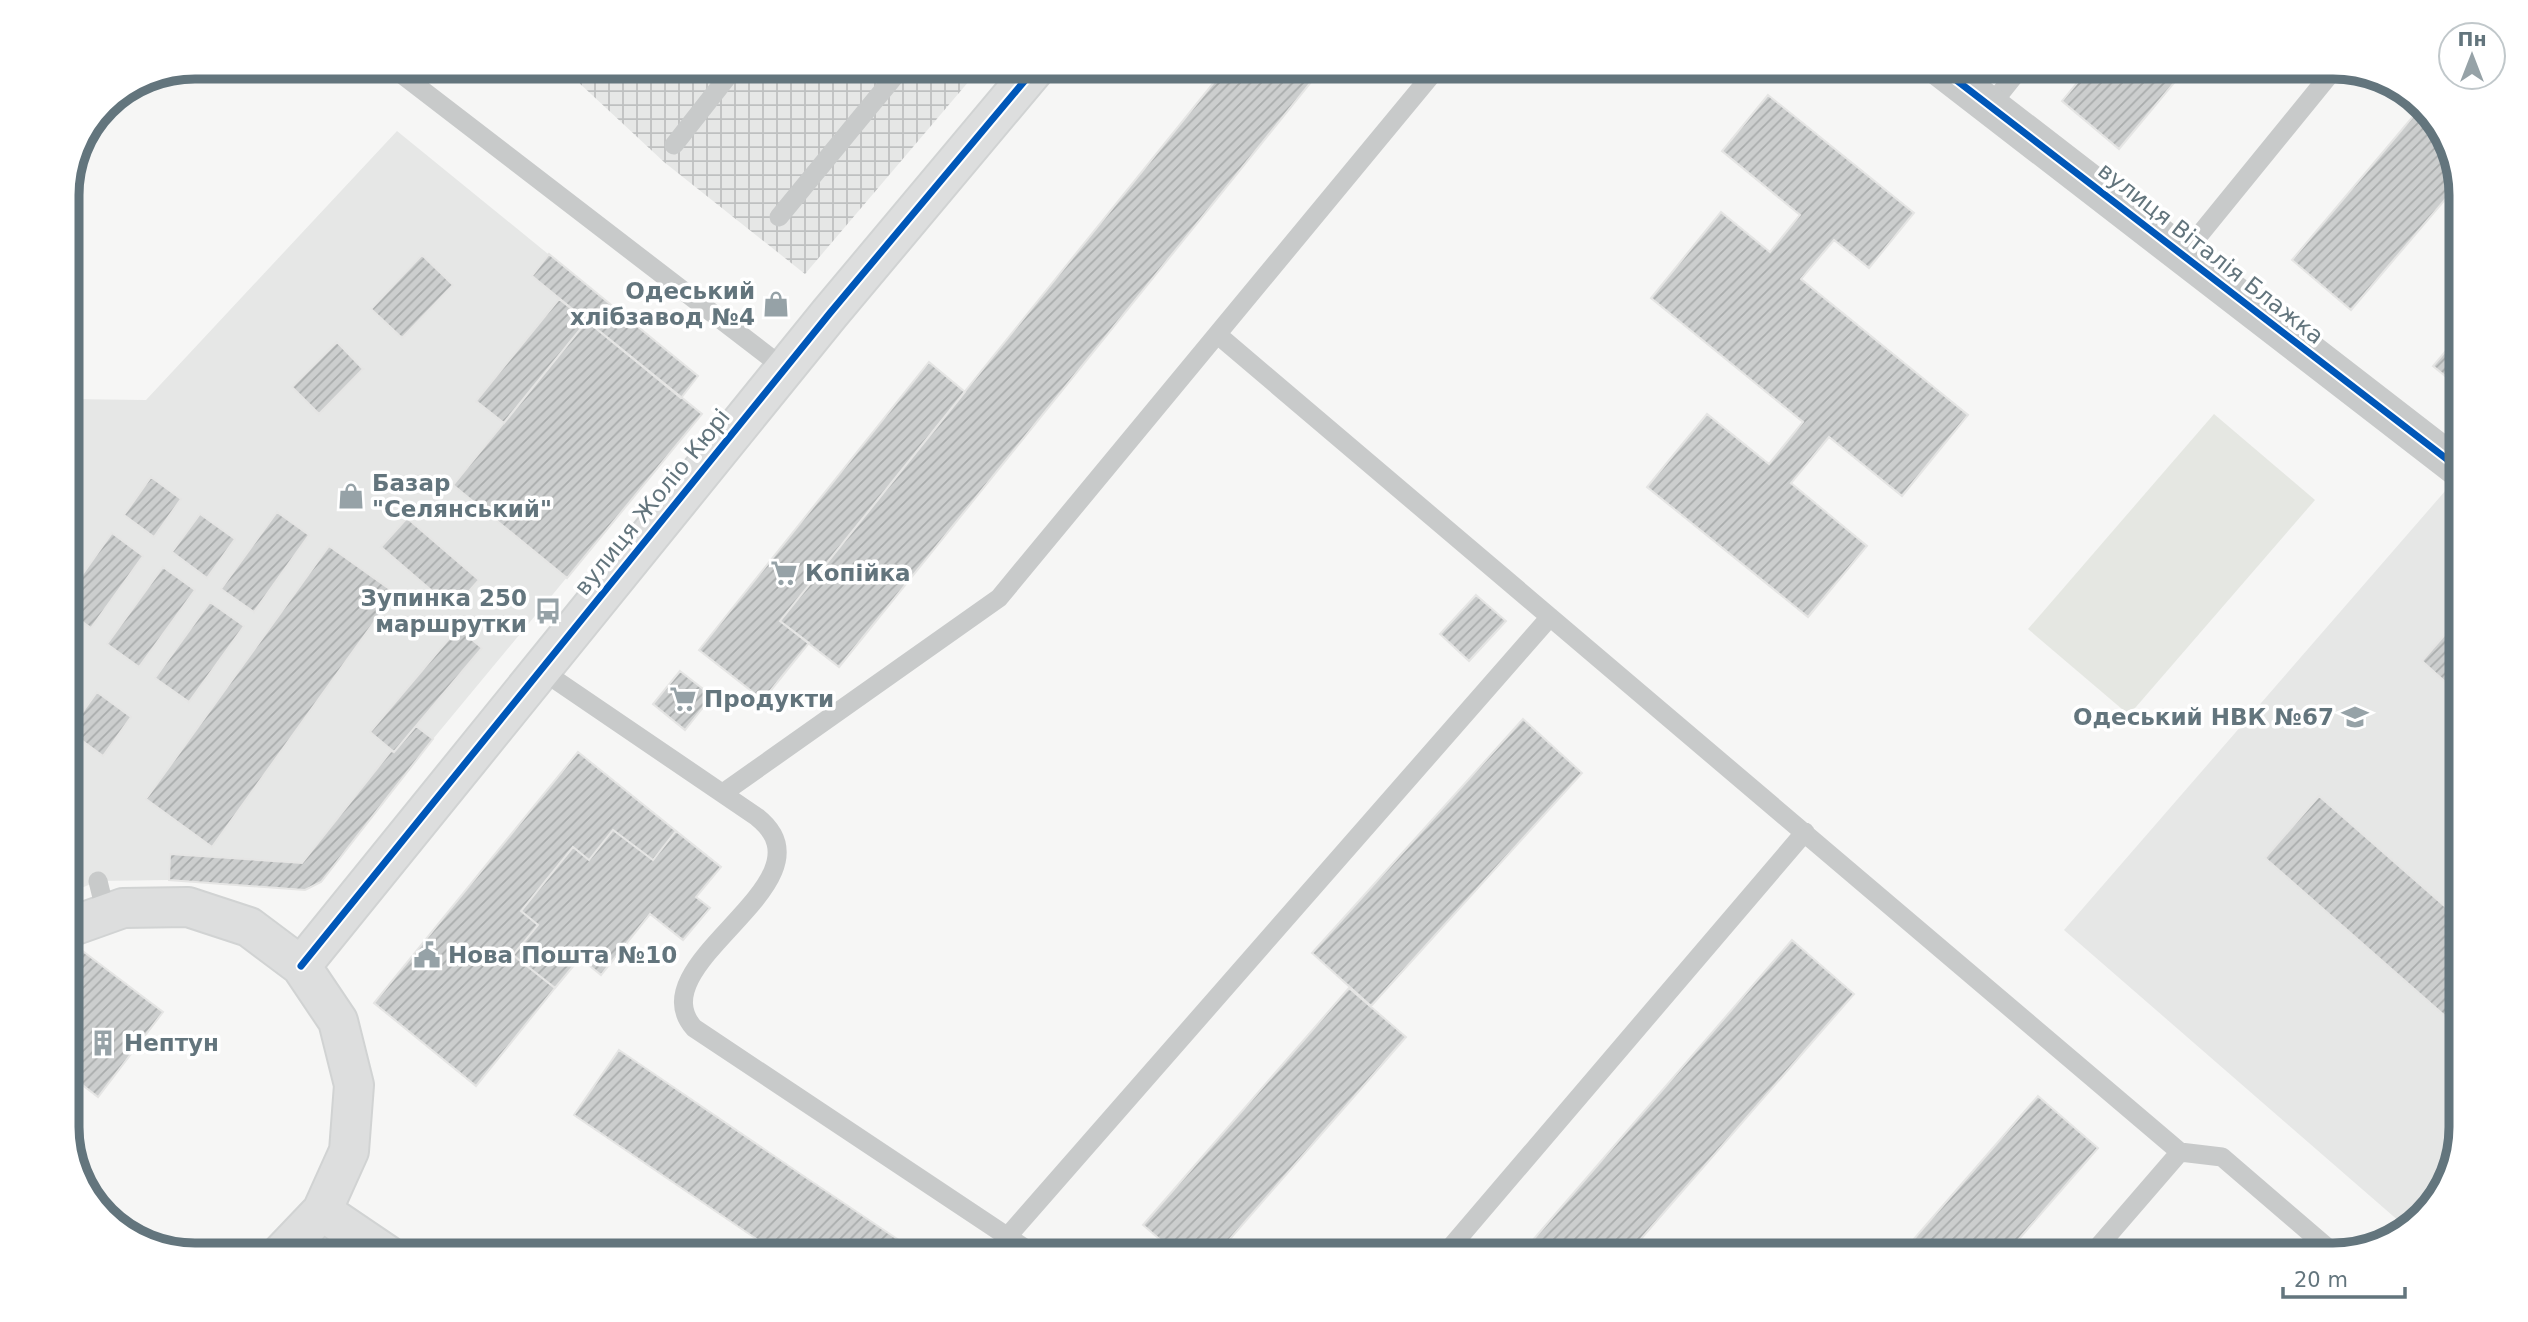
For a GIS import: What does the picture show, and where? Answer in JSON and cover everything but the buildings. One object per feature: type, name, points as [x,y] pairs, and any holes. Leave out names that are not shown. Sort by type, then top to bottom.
[{"type":"street","name":"вулиця Жоліо Кюрі","points":[[301,967],[785,369],[1026,79]]},
{"type":"street","name":"вулиця Віталія Блажка","points":[[1955,79],[2449,461]]},
{"type":"street","points":[[79,917],[102,897],[123,908],[188,907],[249,928],[301,967],[338,1021],[355,1085],[349,1150],[322,1211],[291,1243]]},
{"type":"street","points":[[322,1211],[369,1243]]},
{"type":"lane","points":[[408,79],[785,369]]},
{"type":"lane","points":[[674,145],[726,79]]},
{"type":"lane","points":[[779,217],[892,79]]},
{"type":"lane","points":[[723,793],[999,598],[1428,79]]},
{"type":"lane","points":[[1990,106],[2012,79]]},
{"type":"lane","points":[[2183,256],[2326,79]]},
{"type":"lane","points":[[1218,335],[2180,1152],[2222,1157],[2322,1243]]},
{"type":"lane","points":[[1007,1237],[1550,617]]},
{"type":"lane","points":[[541,670],[767,824],[778,845],[778,857],[759,893],[688,979],[681,999],[687,1020],[694,1028],[1016,1243]]},
{"type":"lane","points":[[1454,1243],[1805,832]]},
{"type":"lane","points":[[2101,1243],[2180,1152]]},
{"type":"shaded area","points":[[575,79],[971,79],[805,274],[664,162]]},
{"type":"shaded area","name":"Базар \"Селянський\"","points":[[397,131],[698,376],[681,398],[702,414],[433,739],[321,882],[305,890],[169,880],[98,881],[79,889],[79,399],[146,400]]},
{"type":"shaded area","points":[[2214,414],[2315,500],[2129,715],[2028,629]]},
{"type":"shaded area","name":"Одеський НВК №67","points":[[2446,490],[2449,493],[2449,1127],[2443,1164],[2430,1191],[2420,1204],[2400,1222],[2064,930]]},
{"type":"cycle path","points":[[301,966],[830,313],[1026,79]]},
{"type":"cycle path","points":[[1955,79],[2449,461]]},
{"type":"place","name":"Одеський хлібзавод №4","points":[[776,304]]},
{"type":"place","name":"Базар \"Селянський\"","points":[[351,496]]},
{"type":"place","name":"Копійка","points":[[784,573]]},
{"type":"place","name":"Зупинка 250 маршрутки","points":[[548,611]]},
{"type":"place","name":"Продукти","points":[[683,699]]},
{"type":"place","name":"Одеський НВК №67","points":[[2355,717]]},
{"type":"place","name":"Нова Пошта №10","points":[[427,955]]},
{"type":"place","name":"Нептун","points":[[103,1043]]}]
